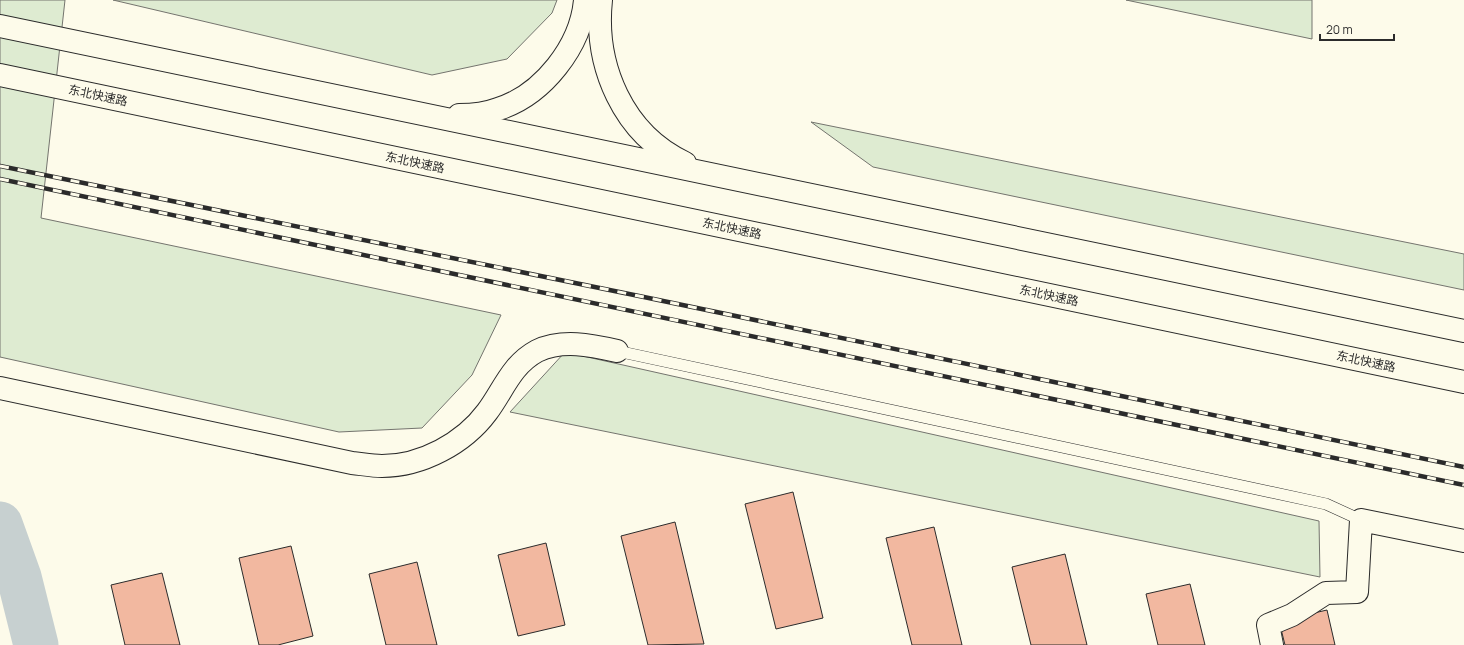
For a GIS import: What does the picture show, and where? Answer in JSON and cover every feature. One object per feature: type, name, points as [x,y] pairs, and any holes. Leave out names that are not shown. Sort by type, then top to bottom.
[{"type":"main road","points":[[428,116],[478,115],[500,109],[522,98],[543,82],[562,62],[576,36],[585,0]]},
{"type":"main road","points":[[601,0],[601,42],[606,69],[618,97],[633,122],[653,144],[674,158],[718,176]]},
{"type":"main road","points":[[0,26],[1464,331]]},
{"type":"main road","name":"东北快速路","points":[[0,75],[1464,382]]},
{"type":"main road","points":[[3,388],[352,463],[383,466],[413,462],[441,451],[466,435],[487,412],[506,380],[520,364],[536,352],[554,346],[573,344],[591,345],[617,351]]},
{"type":"main road","points":[[1272,645],[1268,625],[1292,614],[1326,593],[1357,592],[1361,520],[1464,541]]},
{"type":"lane","points":[[617,351],[1326,504],[1361,520]]},
{"type":"green space","points":[[0,0],[65,0],[41,218],[501,315],[472,375],[422,428],[339,432],[0,357]]},
{"type":"green space","points":[[113,0],[557,0],[552,13],[507,59],[432,75]]},
{"type":"green space","points":[[1126,0],[1312,0],[1312,39]]},
{"type":"green space","points":[[811,122],[1464,254],[1464,290],[873,167]]},
{"type":"green space","points":[[565,352],[1319,521],[1320,577],[510,412]]},
{"type":"building","points":[[793,492],[823,618],[776,629],[745,504]]},
{"type":"building","points":[[675,522],[704,644],[648,645],[621,536]]},
{"type":"building","points":[[934,527],[962,645],[912,645],[886,538]]},
{"type":"building","points":[[546,543],[565,625],[518,636],[498,555]]},
{"type":"building","points":[[291,546],[313,636],[278,645],[259,645],[239,558]]},
{"type":"building","points":[[1065,554],[1087,645],[1031,645],[1012,567]]},
{"type":"building","points":[[417,562],[437,645],[386,645],[369,574]]},
{"type":"building","points":[[162,573],[180,645],[125,645],[111,585]]},
{"type":"building","points":[[1190,584],[1205,645],[1158,645],[1146,594]]},
{"type":"building","points":[[1327,610],[1335,645],[1285,645],[1279,621]]},
{"type":"waterway","points":[[0,524],[19,577],[36,645]]},
{"type":"railway","points":[[0,166],[639,296],[1464,467]]},
{"type":"railway","points":[[0,179],[1464,485]]}]
